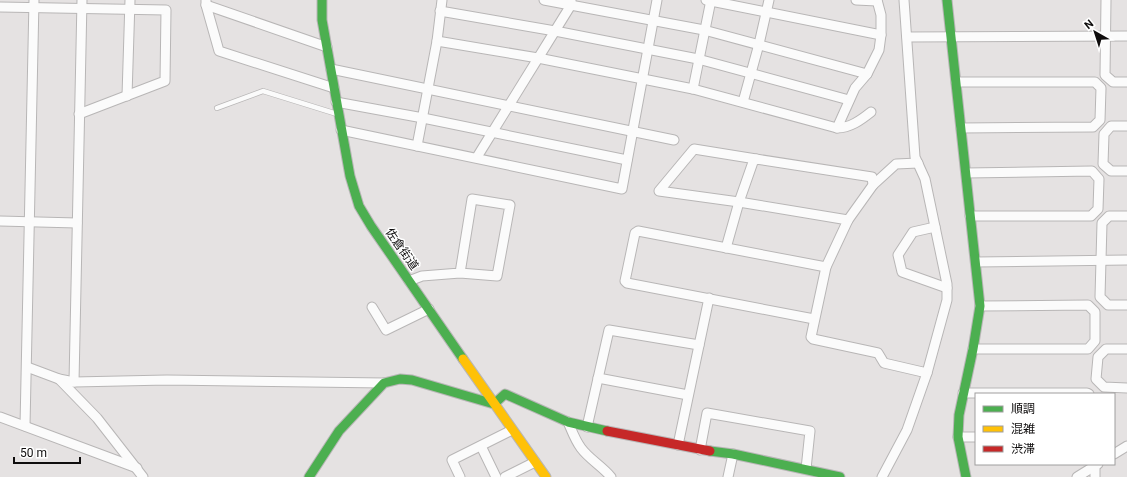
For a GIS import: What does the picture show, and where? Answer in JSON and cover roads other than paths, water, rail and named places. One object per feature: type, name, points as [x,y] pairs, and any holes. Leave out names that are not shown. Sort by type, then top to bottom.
[{"type":"street","points":[[312,0],[322,1]]},
{"type":"street","points":[[417,146],[437,40],[442,0]]},
{"type":"street","points":[[544,0],[571,2],[653,22],[704,30],[867,74]]},
{"type":"street","points":[[341,130],[622,189],[657,0]]},
{"type":"street","points":[[693,89],[709,0],[766,13],[881,34]]},
{"type":"street","points":[[743,102],[752,74],[769,0]]},
{"type":"street","points":[[837,128],[855,88],[867,74],[879,50],[881,16],[877,1],[856,0]]},
{"type":"street","points":[[882,477],[907,430],[927,373],[947,300],[947,288],[925,179],[915,158],[904,0]]},
{"type":"street","points":[[947,0],[980,306],[973,349],[959,415],[958,437],[966,477]]},
{"type":"street","points":[[1106,0],[1105,75],[1113,82],[1127,82]]},
{"type":"street","name":"佐倉街道","points":[[322,1],[322,20],[338,115],[350,176],[359,206],[428,309],[546,477]]},
{"type":"street","points":[[206,2],[327,47]]},
{"type":"street","points":[[206,2],[219,52],[334,88]]},
{"type":"street","points":[[477,158],[555,31],[571,2]]},
{"type":"street","points":[[25,426],[34,4]]},
{"type":"street","points":[[0,7],[34,4],[82,4],[130,5],[166,10],[165,81],[79,114]]},
{"type":"street","points":[[74,382],[82,4]]},
{"type":"street","points":[[127,96],[130,5]]},
{"type":"street","points":[[440,11],[555,31],[698,59],[849,100]]},
{"type":"street","points":[[907,38],[1127,36]]},
{"type":"street","points":[[437,40],[538,58],[693,89],[837,128],[846,128],[871,112]]},
{"type":"street","points":[[331,68],[674,140]]},
{"type":"street","points":[[956,82],[1095,82],[1101,88],[1100,120],[1093,127],[961,128]]},
{"type":"street","points":[[336,102],[423,118],[627,160]]},
{"type":"street","points":[[1127,126],[1111,126],[1104,134],[1103,164],[1110,171],[1127,171]]},
{"type":"street","points":[[848,220],[739,202],[658,191],[694,149],[872,177],[873,185]]},
{"type":"street","points":[[726,248],[739,202],[753,162],[756,159]]},
{"type":"street","points":[[918,163],[896,164],[873,185],[848,220],[826,267],[811,337],[813,339],[878,353],[884,363],[927,373]]},
{"type":"street","points":[[966,173],[1092,171],[1099,179],[1098,209],[1091,216],[970,216]]},
{"type":"street","points":[[410,281],[422,276],[460,273],[497,276],[510,205],[472,199],[460,273]]},
{"type":"street","points":[[1127,216],[1109,216],[1102,223],[1100,297],[1108,306],[1127,305]]},
{"type":"street","points":[[0,221],[77,223]]},
{"type":"street","points":[[935,228],[913,232],[898,255],[902,272],[947,288]]},
{"type":"street","points":[[814,319],[709,298],[627,284],[625,280],[635,233],[638,230],[826,267]]},
{"type":"street","points":[[976,262],[1127,260]]},
{"type":"street","points":[[678,445],[709,298]]},
{"type":"street","points":[[973,349],[1088,349],[1095,341],[1095,312],[1088,305],[980,306]]},
{"type":"street","points":[[372,306],[386,330],[428,309]]},
{"type":"street","points":[[587,427],[609,330],[699,345]]},
{"type":"street","points":[[1127,349],[1106,349],[1098,356],[1096,379],[1104,387],[1127,388]]},
{"type":"street","points":[[27,367],[59,380],[74,382],[167,380],[384,383],[400,379],[412,380],[494,404],[504,394],[568,422],[587,427],[700,450],[733,454],[840,477]]},
{"type":"street","points":[[598,378],[688,396]]},
{"type":"street","points":[[59,380],[97,418],[143,477]]},
{"type":"street","points":[[309,477],[339,431],[384,383]]},
{"type":"street","points":[[963,393],[1087,393]]},
{"type":"street","points":[[700,450],[707,413],[810,431],[806,470]]},
{"type":"street","points":[[0,417],[137,468]]},
{"type":"street","points":[[568,422],[582,449],[606,470],[611,477]]},
{"type":"street","points":[[460,477],[452,460],[512,430]]},
{"type":"street","points":[[958,437],[975,437]]},
{"type":"street","points":[[481,446],[496,477]]},
{"type":"street","points":[[1115,453],[1127,446]]},
{"type":"street","points":[[728,477],[733,454]]},
{"type":"street","points":[[505,477],[535,462]]},
{"type":"street","points":[[1077,477],[1097,465]]},
{"type":"street","points":[[1095,477],[1097,465]]},
{"type":"lane","points":[[217,108],[263,90],[338,115]]}]
